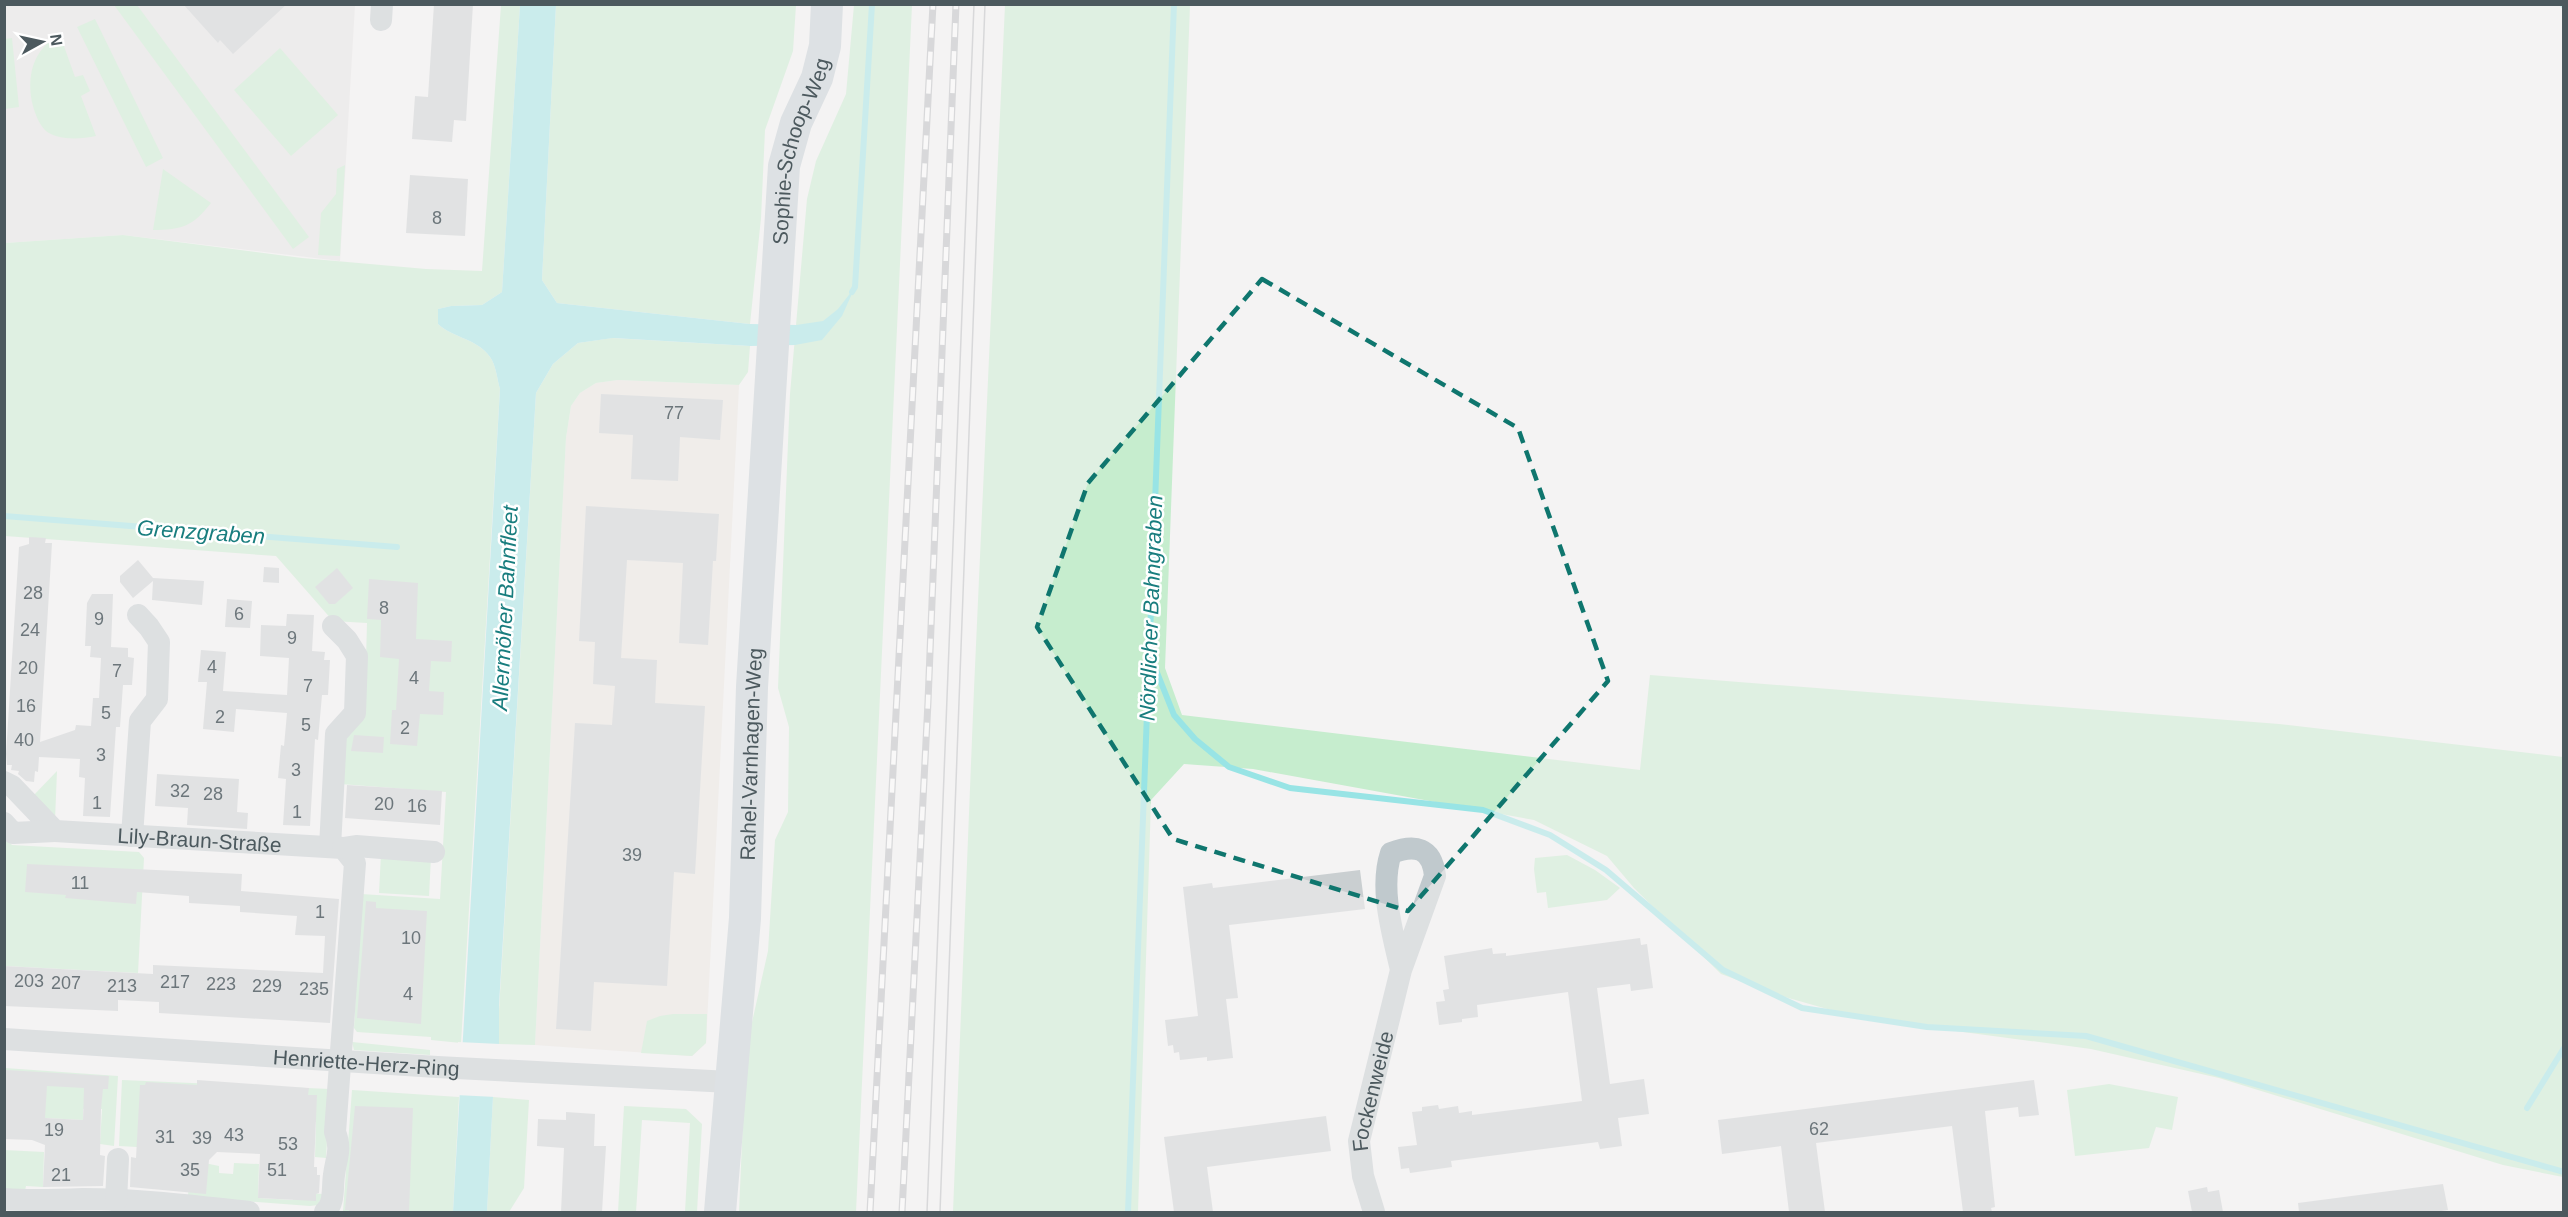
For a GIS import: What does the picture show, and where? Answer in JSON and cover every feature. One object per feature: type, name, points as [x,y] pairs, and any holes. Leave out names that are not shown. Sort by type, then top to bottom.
[{"type":"street","name":"Sophie-Schoop-Weg","points":[[775,297],[784,166],[796,123],[817,78],[825,46],[827,4]]},
{"type":"street","name":"Rahel-Varnhagen-Weg","points":[[720,1212],[745,918],[752,687],[775,297]]},
{"type":"street","points":[[132,836],[140,721],[157,699],[159,642],[138,615]]},
{"type":"street","points":[[325,1212],[332,1204],[334,1172],[338,1162],[339,1142],[335,1132],[340,1060],[346,851],[336,734],[355,713],[357,656],[347,640],[333,626]]},
{"type":"street","points":[[4,782],[12,786],[55,831]]},
{"type":"street","points":[[4,819],[25,800]]},
{"type":"street","name":"Lily-Braun-Straße","points":[[4,823],[13,833],[55,831],[346,851],[434,852]]},
{"type":"street","name":"Fockenweide","points":[[1374,1212],[1363,1176],[1359,1141],[1401,970]]},
{"type":"street","name":"Henriette-Herz-Ring","points":[[4,1039],[730,1082]]},
{"type":"street","points":[[118,1159],[125,1205]]},
{"type":"street","points":[[4,1199],[125,1205],[191,1205],[249,1212]]},
{"type":"highlighted area","points":[[1262,279],[1518,428],[1608,681],[1408,911],[1173,839],[1037,627],[1088,483]]},
{"type":"shaded area","points":[[5,5],[355,5],[340,261],[123,235],[5,243]]},
{"type":"shaded area","points":[[618,380],[739,385],[706,1043],[692,1056],[535,1045],[566,438],[571,406],[580,393],[596,383]]},
{"type":"green space","points":[[114,5],[137,5],[309,237],[293,249]]},
{"type":"green space","points":[[501,5],[520,5],[502,292],[482,305],[451,306],[438,309],[438,324],[479,346],[490,357],[500,389],[461,1043],[431,1040],[431,1037],[357,1032],[354,1028],[361,894],[440,899],[446,792],[340,784],[344,737],[365,697],[367,623],[333,621],[276,556],[5,536],[5,243],[123,235],[302,258],[426,269],[482,271]]},
{"type":"green space","points":[[556,5],[796,5],[793,51],[765,130],[761,218],[750,324],[557,303],[542,280]]},
{"type":"green space","points":[[854,5],[912,5],[856,1212],[739,1212],[746,1049],[768,951],[775,840],[788,812],[789,727],[778,688],[790,394],[807,199],[816,161],[846,94]]},
{"type":"green space","points":[[1005,5],[1190,5],[1165,668],[1182,715],[1640,770],[1650,675],[2279,724],[2563,757],[2563,1177],[2503,1165],[2219,1078],[2091,1049],[1859,1018],[1785,997],[1721,974],[1634,888],[1607,856],[1534,820],[1253,769],[1184,764],[1151,800],[1138,1212],[953,1212]]},
{"type":"green space","points":[[95,19],[163,158],[146,167],[77,27]]},
{"type":"green space","points":[[60,35],[75,77],[83,75],[90,91],[81,96],[96,136],[70,138],[51,134],[42,126],[35,113],[30,85],[33,65],[43,48]]},
{"type":"green space","points":[[12,38],[19,107],[5,109],[5,39]]},
{"type":"green space","points":[[280,48],[338,115],[291,156],[234,90]]},
{"type":"green space","points":[[345,165],[340,256],[318,255],[321,213],[336,194],[337,169]]},
{"type":"green space","points":[[163,169],[211,203],[198,217],[186,225],[179,228],[153,230]]},
{"type":"green space","points":[[612,338],[750,346],[748,372],[739,385],[618,380],[596,383],[580,393],[571,406],[566,438],[535,1045],[497,1044],[536,393],[553,364],[578,343]]},
{"type":"green space","points":[[57,771],[55,820],[33,796]]},
{"type":"green space","points":[[4,837],[12,845],[139,852],[144,858],[138,973],[5,966]]},
{"type":"green space","points":[[381,854],[431,857],[429,896],[379,893]]},
{"type":"green space","points":[[1567,855],[1595,870],[1620,888],[1607,900],[1548,908],[1546,892],[1537,893],[1535,858]]},
{"type":"green space","points":[[673,1014],[707,1014],[706,1043],[692,1056],[641,1053],[647,1021]]},
{"type":"green space","points":[[352,1042],[430,1050],[430,1055],[354,1050]]},
{"type":"green space","points":[[5,1068],[118,1076],[114,1146],[100,1144],[102,1109],[83,1109],[83,1120],[45,1118],[45,1106],[5,1104]]},
{"type":"green space","points":[[122,1080],[330,1089],[326,1158],[315,1157],[316,1122],[300,1121],[137,1147],[119,1146]]},
{"type":"green space","points":[[2109,1084],[2178,1097],[2172,1130],[2156,1127],[2149,1148],[2075,1156],[2067,1090]]},
{"type":"green space","points":[[352,1090],[459,1097],[453,1212],[343,1211]]},
{"type":"green space","points":[[493,1097],[529,1100],[524,1188],[509,1212],[487,1212]]},
{"type":"green space","points":[[624,1106],[686,1109],[702,1124],[697,1212],[685,1212],[690,1123],[642,1120],[636,1212],[618,1212]]},
{"type":"green space","points":[[4,1150],[44,1152],[43,1187],[26,1186],[25,1191],[5,1189]]},
{"type":"green space","points":[[190,1160],[219,1166],[219,1173],[233,1174],[234,1163],[259,1164],[258,1198],[293,1200],[294,1183],[307,1193],[323,1194],[318,1205],[310,1206],[188,1197]]},
{"type":"water","name":"Allermöher Bahnfleet","points":[[520,5],[556,5],[542,280],[557,303],[750,324],[796,325],[823,321],[838,309],[855,287],[842,316],[822,340],[795,345],[750,346],[613,338],[578,343],[553,364],[536,393],[499,1005],[499,1052],[493,1097],[487,1212],[453,1212],[500,389],[490,357],[479,346],[438,324],[438,309],[451,306],[482,305],[502,292]]},
{"type":"pier","points":[[458,1042],[500,1044],[502,1053],[496,1097],[456,1095]]},
{"type":"building","points":[[183,4],[287,4],[233,54],[220,40],[218,43]]},
{"type":"building","points":[[434,4],[473,4],[466,121],[454,120],[452,142],[412,139],[415,96],[428,97]]},
{"type":"building","points":[[410,175],[468,179],[465,236],[406,233]]},
{"type":"building","points":[[601,394],[723,400],[720,440],[680,437],[678,481],[631,479],[633,435],[599,433]]},
{"type":"building","points":[[586,506],[719,514],[716,561],[713,561],[708,645],[679,643],[683,563],[627,560],[621,658],[657,660],[655,703],[705,706],[695,874],[674,872],[667,986],[594,982],[591,1031],[556,1029],[575,723],[612,725],[615,686],[593,684],[595,642],[579,641]]},
{"type":"building","points":[[29,537],[46,538],[45,543],[52,543],[40,742],[75,730],[76,725],[91,726],[93,698],[99,698],[101,658],[90,657],[91,646],[85,646],[87,603],[92,594],[113,594],[111,647],[128,648],[128,657],[134,658],[132,685],[123,685],[120,727],[116,727],[110,817],[83,816],[85,778],[79,777],[80,759],[39,757],[38,772],[35,771],[34,782],[26,781],[18,774],[19,771],[11,770],[12,765],[7,765],[19,547],[29,544]]},
{"type":"building","points":[[138,560],[153,578],[204,581],[202,605],[152,600],[153,581],[133,598],[120,582],[120,576]]},
{"type":"building","points":[[264,567],[279,568],[279,583],[263,582]]},
{"type":"building","points":[[337,568],[353,588],[335,604],[329,604],[315,587]]},
{"type":"building","points":[[369,579],[418,583],[416,639],[452,641],[451,662],[431,661],[429,691],[444,692],[443,715],[420,714],[417,746],[390,744],[392,710],[396,710],[399,659],[380,657],[381,620],[367,619]]},
{"type":"building","points":[[227,599],[252,601],[250,628],[225,627]]},
{"type":"building","points":[[287,614],[314,615],[312,651],[325,652],[324,660],[330,660],[328,695],[322,695],[318,740],[315,739],[310,826],[283,825],[286,779],[278,778],[287,713],[236,709],[234,732],[203,729],[207,682],[198,682],[201,650],[226,652],[223,691],[287,695],[289,658],[260,656],[261,625],[286,626]]},
{"type":"building","points":[[354,735],[384,737],[383,753],[351,751]]},
{"type":"building","points":[[157,774],[239,779],[237,812],[248,813],[247,829],[187,825],[188,808],[155,806]]},
{"type":"building","points":[[347,785],[442,791],[440,825],[345,818]]},
{"type":"building","points":[[27,864],[242,874],[241,891],[339,899],[330,1023],[159,1013],[159,1002],[118,1000],[118,1011],[4,1006],[4,966],[153,974],[153,965],[323,973],[325,936],[295,935],[297,916],[240,912],[240,906],[189,903],[189,896],[137,892],[136,904],[25,892]]},
{"type":"building","points":[[1360,870],[1365,909],[1229,925],[1238,998],[1226,999],[1233,1058],[1207,1061],[1207,1057],[1180,1060],[1179,1052],[1174,1053],[1173,1045],[1168,1046],[1165,1020],[1198,1016],[1183,887],[1212,883],[1213,888]]},
{"type":"building","points":[[366,901],[376,902],[376,908],[427,911],[421,1024],[357,1018]]},
{"type":"building","points":[[1640,938],[1641,945],[1647,944],[1653,988],[1631,991],[1630,984],[1597,988],[1610,1084],[1644,1079],[1649,1114],[1618,1118],[1622,1146],[1600,1149],[1598,1142],[1451,1161],[1452,1167],[1410,1173],[1409,1168],[1401,1169],[1398,1147],[1417,1145],[1412,1112],[1422,1111],[1422,1107],[1438,1105],[1439,1109],[1458,1106],[1459,1113],[1472,1111],[1472,1115],[1582,1101],[1568,992],[1477,1005],[1478,1017],[1439,1025],[1436,1002],[1445,1001],[1443,990],[1449,989],[1444,956],[1492,948],[1493,954],[1506,953],[1506,956]]},
{"type":"building","points":[[6,1070],[109,1076],[108,1089],[103,1089],[101,1109],[100,1155],[105,1156],[103,1186],[43,1187],[45,1145],[32,1140],[4,1139]],"holes":[[[47,1086],[84,1088],[83,1120],[45,1118]]]},
{"type":"building","points":[[197,1080],[309,1088],[308,1095],[317,1095],[314,1167],[317,1167],[317,1175],[320,1175],[316,1201],[258,1198],[260,1154],[217,1152],[209,1160],[206,1194],[130,1187],[131,1157],[136,1158],[140,1085],[145,1085],[146,1082],[197,1085]]},
{"type":"building","points":[[2034,1080],[2039,1115],[2019,1117],[2018,1107],[1985,1111],[1995,1207],[1991,1208],[1992,1212],[1963,1212],[1952,1126],[1816,1143],[1825,1212],[1789,1212],[1781,1146],[1722,1154],[1718,1120]]},
{"type":"building","points":[[355,1106],[413,1108],[409,1212],[349,1212],[345,1210]]},
{"type":"building","points":[[566,1112],[595,1114],[594,1146],[606,1146],[602,1212],[561,1212],[564,1148],[537,1146],[538,1119],[566,1120]]},
{"type":"building","points":[[1326,1116],[1331,1151],[1207,1167],[1213,1212],[1174,1212],[1164,1137]]},
{"type":"building","points":[[2443,1184],[2448,1210],[2435,1212],[2299,1212],[2298,1203]]},
{"type":"building","points":[[2207,1187],[2208,1192],[2219,1190],[2223,1212],[2192,1212],[2188,1191]]},
{"type":"waterway","points":[[852,292],[855,287],[872,4]]},
{"type":"waterway","name":"Nördlicher Bahngraben","points":[[1128,1212],[1174,4]]},
{"type":"waterway","name":"Grenzgraben","points":[[4,516],[397,547]]},
{"type":"waterway","points":[[1150,655],[1174,715],[1195,739],[1229,767],[1290,788],[1483,810],[1550,835],[1606,870],[1723,970],[1802,1008],[1927,1027],[2086,1036],[2564,1172]]},
{"type":"waterway","points":[[2527,1108],[2564,1048]]},
{"type":"tram line","points":[[927,1212],[974,4]]},
{"type":"tram line","points":[[940,1212],[985,4]]},
{"type":"railway","points":[[870,1212],[933,4]]},
{"type":"railway","points":[[902,1212],[928,702],[956,4]]}]
